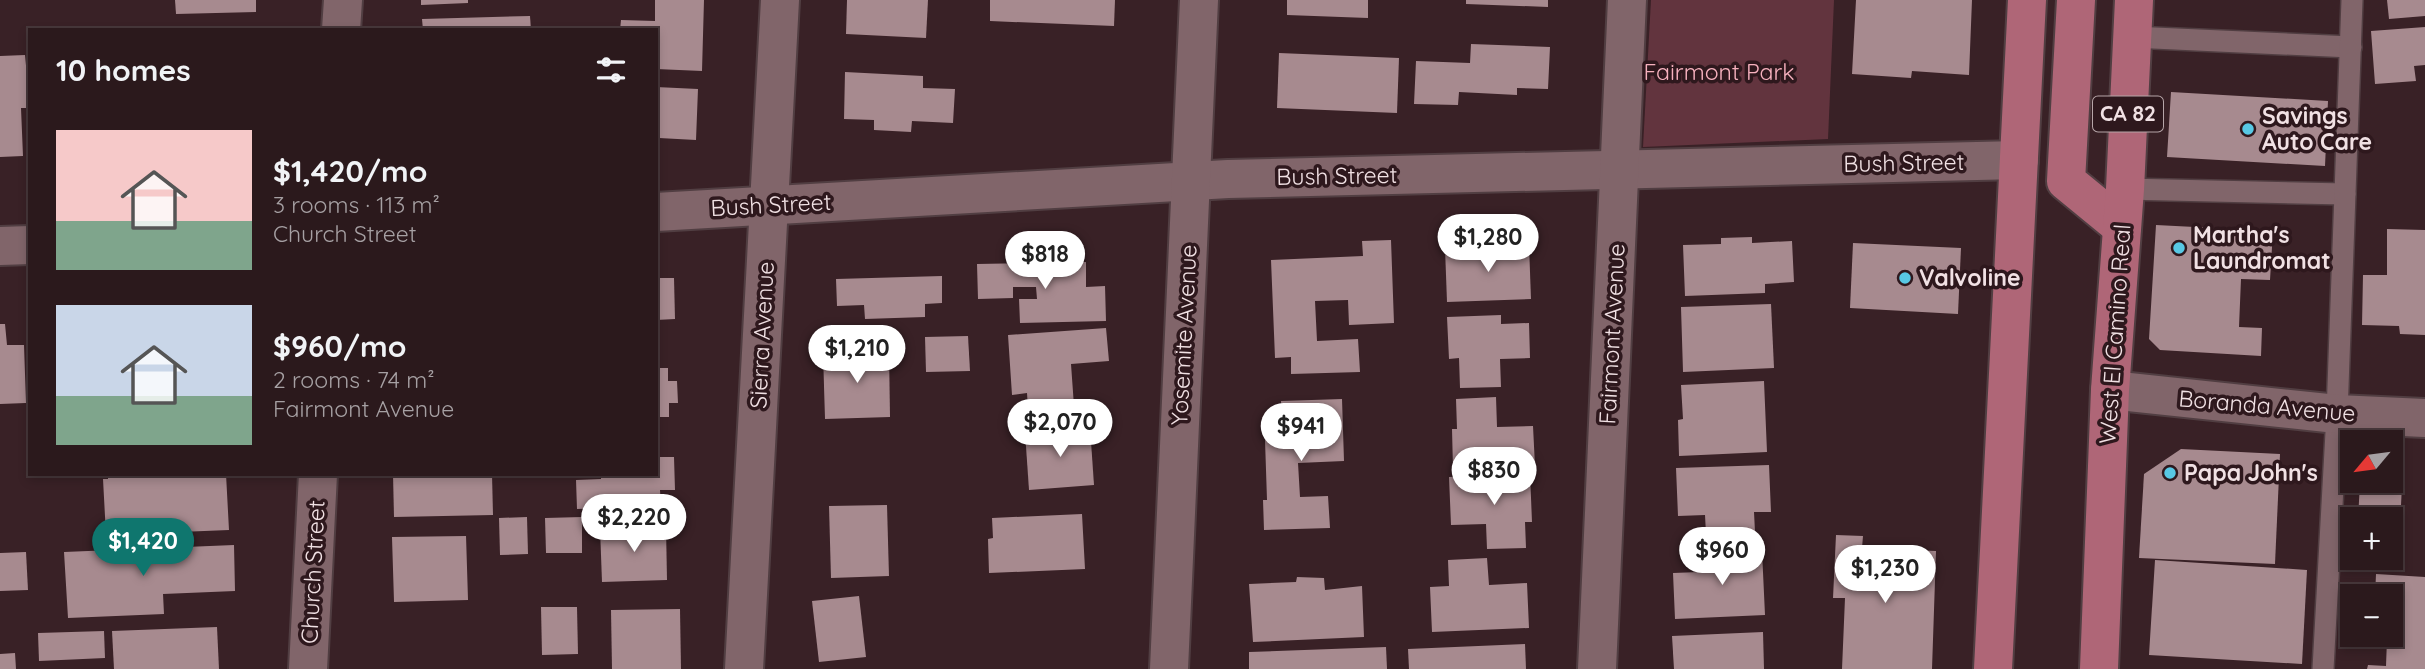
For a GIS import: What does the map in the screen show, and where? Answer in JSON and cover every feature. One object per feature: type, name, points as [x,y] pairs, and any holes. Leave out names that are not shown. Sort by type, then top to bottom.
[{"type":"main road","points":[[1993,669],[2027,0]]},
{"type":"main road","points":[[2076,0],[2066,181],[2122,227]]},
{"type":"main road","name":"West El Camino Real","points":[[2099,669],[2110,390],[2125,189],[2134,0]]},
{"type":"street","points":[[341,28],[343,0]]},
{"type":"street","name":"Sierra Avenue","points":[[744,669],[780,0]]},
{"type":"street","name":"Yosemite Avenue","points":[[1169,669],[1199,0]]},
{"type":"street","name":"Fairmont Avenue","points":[[1597,669],[1627,0]]},
{"type":"street","name":"Bush Street","points":[[658,212],[1191,180],[2019,160]]},
{"type":"street","points":[[0,246],[28,245]]},
{"type":"street","name":"Boranda Avenue","points":[[2110,390],[2337,414],[2425,418]]},
{"type":"street","name":"Church Street","points":[[308,669],[318,476]]},
{"type":"lane","points":[[2323,669],[2337,414],[2352,0]]},
{"type":"lane","points":[[2132,37],[2350,47]]},
{"type":"lane","points":[[2125,189],[2346,194]]},
{"type":"green space","name":"Fairmont Park","points":[[1651,0],[1834,0],[1828,139],[1643,147]]},
{"type":"building","points":[[175,0],[256,0],[256,12],[176,14]]},
{"type":"building","points":[[421,0],[468,0],[468,3],[421,5]]},
{"type":"building","points":[[655,0],[704,0],[702,71],[658,69],[658,28],[620,28],[621,20],[655,21]]},
{"type":"building","points":[[847,0],[928,0],[926,38],[846,34]]},
{"type":"building","points":[[990,0],[1115,0],[1114,26],[990,21]]},
{"type":"building","points":[[1287,0],[1368,0],[1368,18],[1287,15]]},
{"type":"building","points":[[1466,0],[1548,0],[1548,7],[1466,4]]},
{"type":"building","points":[[1856,0],[1972,0],[1969,75],[1912,71],[1911,78],[1852,74]]},
{"type":"building","points":[[2387,0],[2425,0],[2425,16],[2389,19]]},
{"type":"building","points":[[530,16],[531,28],[423,28],[422,19]]},
{"type":"building","points":[[2425,27],[2425,65],[2414,66],[2416,81],[2375,84],[2371,31]]},
{"type":"building","points":[[1471,44],[1550,47],[1548,89],[1517,88],[1517,95],[1459,92],[1458,105],[1414,104],[1416,61],[1470,63]]},
{"type":"building","points":[[1279,53],[1399,58],[1397,113],[1277,108]]},
{"type":"building","points":[[25,55],[28,108],[21,108],[23,156],[0,157],[0,56]]},
{"type":"building","points":[[845,72],[923,76],[923,88],[955,89],[953,123],[912,121],[911,132],[874,130],[874,120],[844,119]]},
{"type":"building","points":[[658,87],[698,89],[696,140],[659,138],[659,149]]},
{"type":"building","name":"Savings Auto Care","points":[[2171,92],[2328,101],[2325,166],[2167,157]]},
{"type":"building","points":[[2156,225],[2273,231],[2270,280],[2241,279],[2239,327],[2262,328],[2261,356],[2160,350],[2149,339]]},
{"type":"building","points":[[2387,229],[2425,230],[2425,335],[2400,334],[2399,326],[2362,325],[2363,275],[2387,275]]},
{"type":"building","points":[[1752,237],[1752,243],[1792,241],[1794,282],[1765,284],[1765,293],[1685,296],[1683,245],[1721,244],[1721,238]]},
{"type":"building","points":[[1391,240],[1394,323],[1349,325],[1348,300],[1315,301],[1317,341],[1358,339],[1360,372],[1291,374],[1291,357],[1275,358],[1271,260],[1363,256],[1362,241]]},
{"type":"building","name":"Valvoline","points":[[1853,243],[1961,248],[1958,314],[1850,308]]},
{"type":"building","points":[[1529,245],[1531,299],[1447,302],[1445,248]]},
{"type":"building","points":[[1086,262],[1086,287],[1105,286],[1106,321],[1020,323],[1019,299],[1037,299],[1036,287],[1013,287],[1013,298],[978,299],[977,264]]},
{"type":"building","points":[[942,276],[942,303],[925,304],[925,317],[865,319],[864,305],[837,306],[836,279]]},
{"type":"building","points":[[658,278],[674,278],[675,319],[658,320]]},
{"type":"building","points":[[1771,304],[1774,368],[1683,372],[1681,307]]},
{"type":"building","points":[[1501,315],[1501,324],[1529,323],[1530,358],[1500,359],[1501,387],[1460,388],[1459,358],[1449,359],[1447,317]]},
{"type":"building","points":[[0,324],[5,324],[7,345],[24,345],[26,403],[0,404]]},
{"type":"building","points":[[1106,328],[1109,361],[1071,364],[1074,406],[1028,409],[1027,393],[1012,395],[1008,335]]},
{"type":"building","points":[[968,336],[970,371],[926,372],[925,337]]},
{"type":"building","points":[[889,351],[890,417],[825,419],[823,353]]},
{"type":"building","points":[[658,368],[668,368],[668,381],[677,381],[678,403],[669,403],[669,417],[658,417]]},
{"type":"building","points":[[1764,381],[1767,452],[1679,456],[1678,420],[1683,419],[1681,385]]},
{"type":"building","points":[[1496,397],[1497,427],[1533,426],[1535,466],[1453,469],[1452,429],[1457,429],[1456,399]]},
{"type":"building","points":[[1342,399],[1344,461],[1298,463],[1300,497],[1328,496],[1330,528],[1264,530],[1263,500],[1267,500],[1265,440],[1283,439],[1281,401]]},
{"type":"building","points":[[1090,427],[1094,485],[1029,490],[1025,432]]},
{"type":"building","points":[[2181,449],[2280,454],[2275,564],[2139,558],[2144,474]]},
{"type":"building","points":[[658,451],[659,457],[674,457],[675,490],[660,490],[661,506],[577,509],[576,480],[601,479],[601,476],[658,476]]},
{"type":"building","points":[[1769,465],[1771,512],[1754,512],[1755,532],[1706,534],[1705,515],[1678,516],[1676,468]]},
{"type":"building","points":[[1530,473],[1532,522],[1525,522],[1526,548],[1487,549],[1486,524],[1451,525],[1449,477]]},
{"type":"building","points":[[108,476],[226,476],[229,530],[106,535],[103,479],[108,479]]},
{"type":"building","points":[[393,476],[492,476],[493,515],[394,517]]},
{"type":"building","points":[[2359,494],[2402,494],[2401,507],[2359,507]]},
{"type":"building","points":[[887,505],[889,576],[831,578],[829,506]]},
{"type":"building","points":[[1082,514],[1085,569],[989,573],[988,539],[993,538],[992,518]]},
{"type":"building","points":[[527,517],[528,554],[500,555],[499,518]]},
{"type":"building","points":[[582,517],[582,553],[546,553],[545,518]]},
{"type":"building","points":[[666,527],[667,580],[602,582],[600,528]]},
{"type":"building","points":[[1836,535],[1863,536],[1862,548],[1936,551],[1932,669],[1842,669],[1845,598],[1833,598]]},
{"type":"building","points":[[466,536],[468,600],[394,602],[392,537]]},
{"type":"building","points":[[234,545],[235,591],[163,594],[164,614],[68,618],[64,552]]},
{"type":"building","points":[[1762,551],[1765,615],[1675,619],[1673,573],[1699,572],[1699,554]]},
{"type":"building","points":[[26,552],[28,590],[0,591],[0,553]]},
{"type":"building","points":[[1487,558],[1489,585],[1527,583],[1529,628],[1432,632],[1430,587],[1449,586],[1448,560]]},
{"type":"building","points":[[2155,560],[2307,570],[2302,664],[2149,655]]},
{"type":"building","points":[[2376,574],[2425,577],[2425,669],[2367,669],[2368,665],[2386,666],[2387,647],[2403,647],[2403,584],[2376,584]]},
{"type":"building","points":[[1297,577],[1324,578],[1325,590],[1362,586],[1364,637],[1253,642],[1249,584],[1296,582]]},
{"type":"building","points":[[859,596],[866,657],[819,662],[812,601]]},
{"type":"building","points":[[541,607],[577,607],[578,654],[542,655]]},
{"type":"building","points":[[680,609],[681,669],[612,669],[611,610]]},
{"type":"building","points":[[217,627],[219,669],[114,669],[112,631]]},
{"type":"building","points":[[104,631],[105,658],[39,661],[38,633]]},
{"type":"building","points":[[1763,632],[1764,669],[1674,669],[1672,636]]},
{"type":"building","points":[[1525,644],[1526,669],[1409,669],[1408,649]]},
{"type":"building","points":[[1386,647],[1387,669],[1249,669],[1249,652]]},
{"type":"building","points":[[15,653],[16,669],[0,669],[0,654]]},
{"type":"place","name":"Savings Auto Care","points":[[2248,129]]},
{"type":"place","name":"Martha's Laundromat","points":[[2179,248]]},
{"type":"place","name":"Valvoline","points":[[1905,278]]},
{"type":"place","name":"Papa John's","points":[[2170,473]]}]
